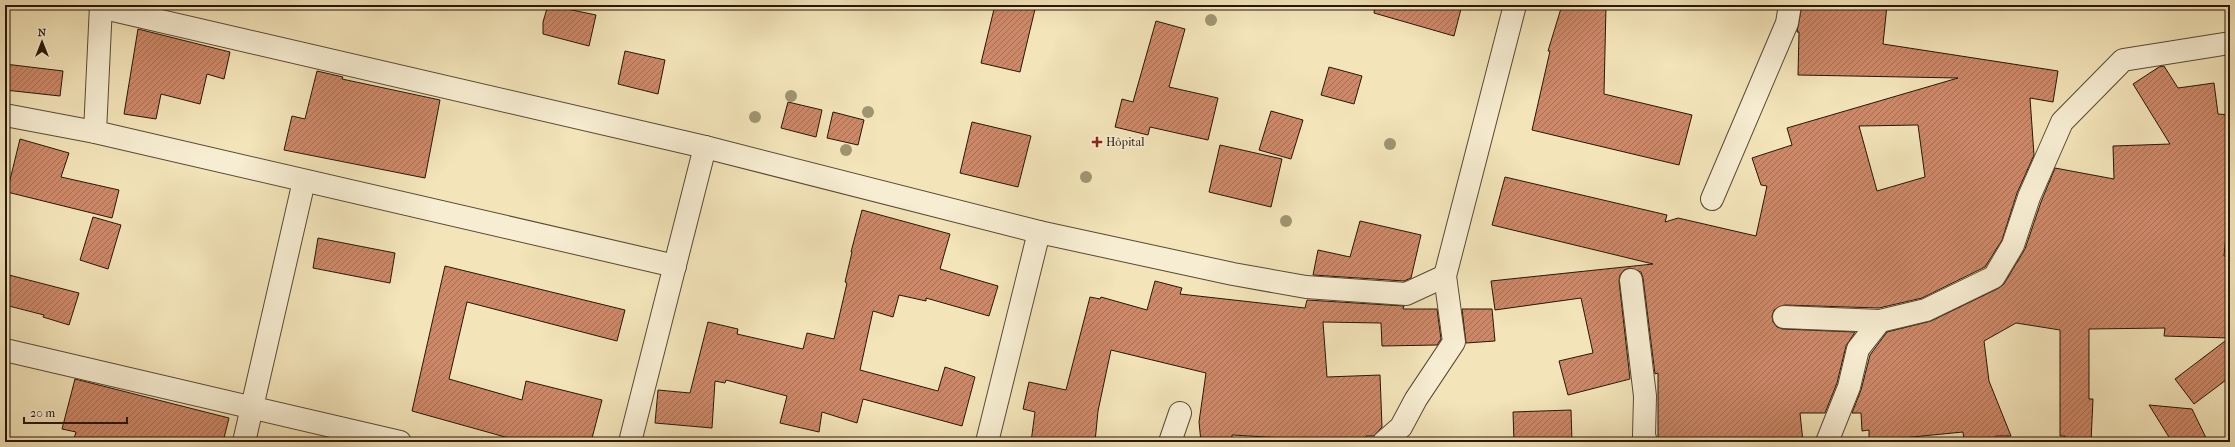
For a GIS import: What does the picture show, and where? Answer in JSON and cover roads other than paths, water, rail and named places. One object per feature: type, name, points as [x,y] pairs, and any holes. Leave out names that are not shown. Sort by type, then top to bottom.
[{"type":"street","points":[[1384,442],[1401,427],[1416,399],[1454,342],[1445,276],[1516,5]]},
{"type":"street","points":[[1712,199],[1787,23],[1790,5]]},
{"type":"street","points":[[95,132],[100,6],[705,147],[1039,232],[1225,272],[1306,287],[1406,294],[1445,276]]},
{"type":"street","points":[[1784,317],[1880,321],[1926,310],[1994,277],[2013,245],[2029,197],[2062,122],[2123,60],[2230,43]]},
{"type":"street","points":[[5,115],[95,132],[675,266]]},
{"type":"street","points":[[630,442],[705,147]]},
{"type":"street","points":[[244,442],[304,181]]},
{"type":"street","points":[[987,442],[1039,232]]},
{"type":"street","points":[[1632,280],[1645,396],[1644,435],[1646,442]]},
{"type":"street","points":[[1827,442],[1849,387],[1858,349],[1880,321]]},
{"type":"street","points":[[5,350],[400,442]]},
{"type":"street","points":[[1170,442],[1180,413]]},
{"type":"place","name":"Hôpital","points":[[1097,142]]}]
